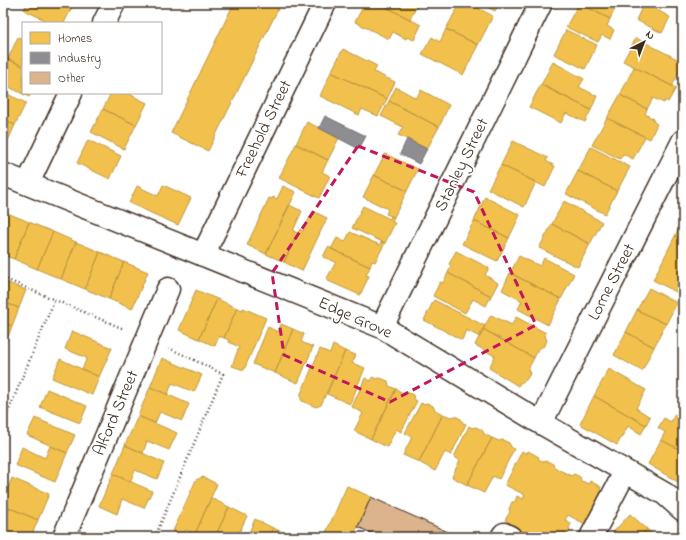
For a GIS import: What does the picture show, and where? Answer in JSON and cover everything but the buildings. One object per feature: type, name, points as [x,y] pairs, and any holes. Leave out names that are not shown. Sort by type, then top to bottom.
[{"type":"street","points":[[104,22],[114,3]]},
{"type":"street","name":"Freehold Street","points":[[203,255],[325,3]]},
{"type":"street","name":"Stanley Street","points":[[382,327],[541,3]]},
{"type":"street","points":[[28,183],[71,94]]},
{"type":"street","name":"Lorne Street","points":[[541,423],[683,141]]},
{"type":"street","name":"Edge Grove","points":[[3,174],[382,327],[541,423],[665,494],[683,510]]},
{"type":"street","name":"Alford Street","points":[[68,536],[147,338],[168,290]]},
{"type":"street","points":[[591,537],[625,472]]},
{"type":"street","points":[[502,537],[504,534],[510,537]]},
{"type":"path","points":[[3,278],[147,338],[223,374],[155,537]]},
{"type":"path","points":[[3,424],[55,300]]},
{"type":"highlighted area","points":[[358,146],[474,192],[536,325],[390,402],[284,355],[272,273]]}]
